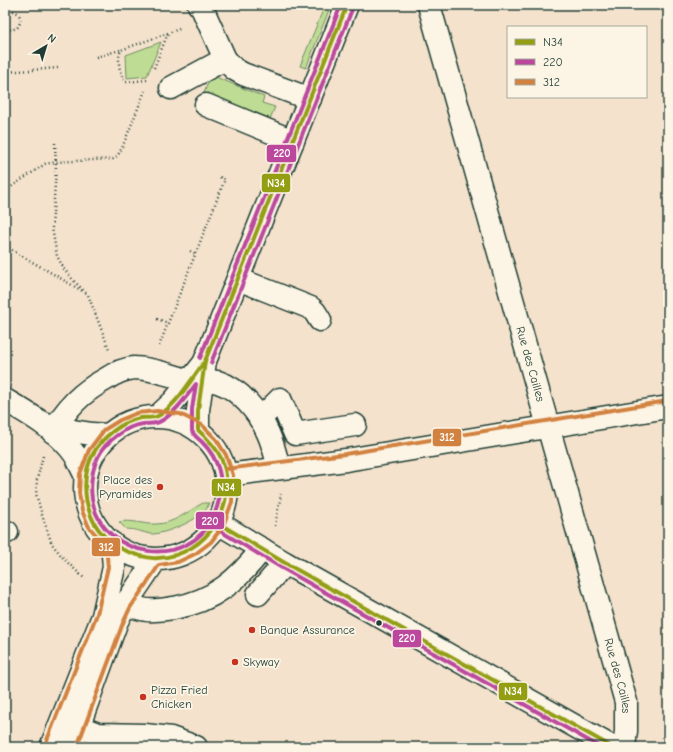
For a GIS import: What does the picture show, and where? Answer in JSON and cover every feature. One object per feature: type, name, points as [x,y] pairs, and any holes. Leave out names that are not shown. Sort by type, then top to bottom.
[{"type":"street","points":[[199,5],[202,8],[225,59],[234,69],[243,74],[310,99]]},
{"type":"street","points":[[157,416],[174,401],[199,374],[347,5]]},
{"type":"street","name":"Rue des Cailles","points":[[429,5],[626,702],[626,731],[624,747]]},
{"type":"street","points":[[171,88],[225,59]]},
{"type":"street","points":[[206,105],[293,141]]},
{"type":"street","points":[[238,279],[311,308],[320,320]]},
{"type":"street","points":[[50,427],[84,392],[119,371],[135,368],[151,371],[199,374],[232,390],[251,407],[268,432],[279,468]]},
{"type":"street","points":[[198,430],[199,374]]},
{"type":"street","points":[[260,419],[280,399],[295,434],[355,426]]},
{"type":"street","points":[[5,400],[50,427],[75,456],[86,476]]},
{"type":"street","points":[[226,475],[346,460],[668,407]]},
{"type":"street","points":[[157,416],[178,420],[198,430],[211,443],[221,458],[226,475],[226,500],[218,522],[207,538],[192,549],[175,557],[156,559],[132,555],[112,543],[94,524],[88,509],[85,493],[86,476],[94,453],[108,435],[123,425],[139,419],[157,416]]},
{"type":"street","points":[[50,427],[86,434],[108,435]]},
{"type":"street","points":[[218,522],[285,563],[612,747]]},
{"type":"street","points":[[51,747],[103,616],[114,567],[112,543]]},
{"type":"street","points":[[126,605],[147,610],[187,606],[217,593],[229,584],[244,571],[262,549]]},
{"type":"street","points":[[71,747],[117,621],[156,559]]},
{"type":"street","points":[[258,594],[285,563]]},
{"type":"street","points":[[79,727],[98,734],[171,738],[196,747]]},
{"type":"path","points":[[5,12],[12,10],[16,11],[21,19],[17,28],[11,30],[5,28]]},
{"type":"path","points":[[96,57],[121,50],[188,26]]},
{"type":"path","points":[[152,73],[168,33]]},
{"type":"path","points":[[5,192],[45,164],[113,159],[118,155],[149,80],[126,82],[122,79],[118,54],[121,50]]},
{"type":"path","points":[[5,72],[58,68]]},
{"type":"path","points":[[55,143],[56,162],[52,228],[57,256],[64,269],[88,294],[109,349]]},
{"type":"path","points":[[159,348],[225,179],[219,177]]},
{"type":"path","points":[[5,246],[88,294]]},
{"type":"path","points":[[190,251],[196,254]]},
{"type":"path","points":[[158,319],[168,323]]},
{"type":"path","points":[[50,427],[37,480],[36,494],[38,504],[52,544],[64,559],[85,580]]},
{"type":"path","points":[[262,549],[271,537],[276,520],[281,493],[279,468]]},
{"type":"green space","points":[[325,5],[331,5],[306,68],[300,66]]},
{"type":"green space","points":[[161,42],[147,76],[127,78],[126,55]]},
{"type":"green space","points":[[211,75],[264,97],[262,103],[275,107],[270,119],[204,93]]},
{"type":"green space","points":[[203,503],[209,503],[206,510],[194,519],[179,527],[156,534],[126,529],[119,522],[128,521],[151,524],[169,522]]},
{"type":"transit line","name":"220","points":[[200,358],[341,5]]},
{"type":"transit line","name":"N34","points":[[205,361],[347,5]]},
{"type":"transit line","name":"220","points":[[211,363],[353,7]]},
{"type":"transit line","name":"N34","points":[[205,361],[198,410],[198,430],[217,450],[221,458],[226,475],[226,492],[223,509],[215,524],[205,537],[191,548],[176,555],[150,558],[126,551],[105,537],[91,516],[85,493],[87,469],[90,461],[97,448],[113,431],[133,420],[156,417],[172,405],[184,391],[205,361]]},
{"type":"transit line","name":"220","points":[[196,384],[192,409],[192,431],[195,436],[208,448],[212,455],[218,467],[221,482],[218,504],[214,515],[202,533],[186,545],[167,551],[148,551],[129,546],[112,535],[99,519],[92,499],[92,478],[98,457],[101,451],[111,440],[123,431],[136,425],[156,423],[166,418],[180,404],[196,384]]},
{"type":"transit line","name":"312","points":[[226,469],[345,454],[667,401]]},
{"type":"transit line","name":"312","points":[[45,745],[97,614],[108,567],[106,546],[89,527],[82,511],[79,493],[80,474],[89,450],[104,430],[120,420],[137,413],[157,411],[180,414],[202,425],[216,439],[226,455],[233,475],[232,502],[223,526],[211,542],[195,554],[178,562],[159,565],[130,608],[77,747]]},
{"type":"transit line","name":"N34","points":[[218,523],[285,563],[612,747]]},
{"type":"transit line","name":"220","points":[[215,528],[282,568],[600,747]]},
{"type":"place","name":"Place des Pyramides","points":[[160,487]]},
{"type":"place","name":"Banque Assurance","points":[[252,630]]},
{"type":"place","name":"Skyway","points":[[235,662]]},
{"type":"place","name":"Pizza Fried Chicken","points":[[143,697]]}]
